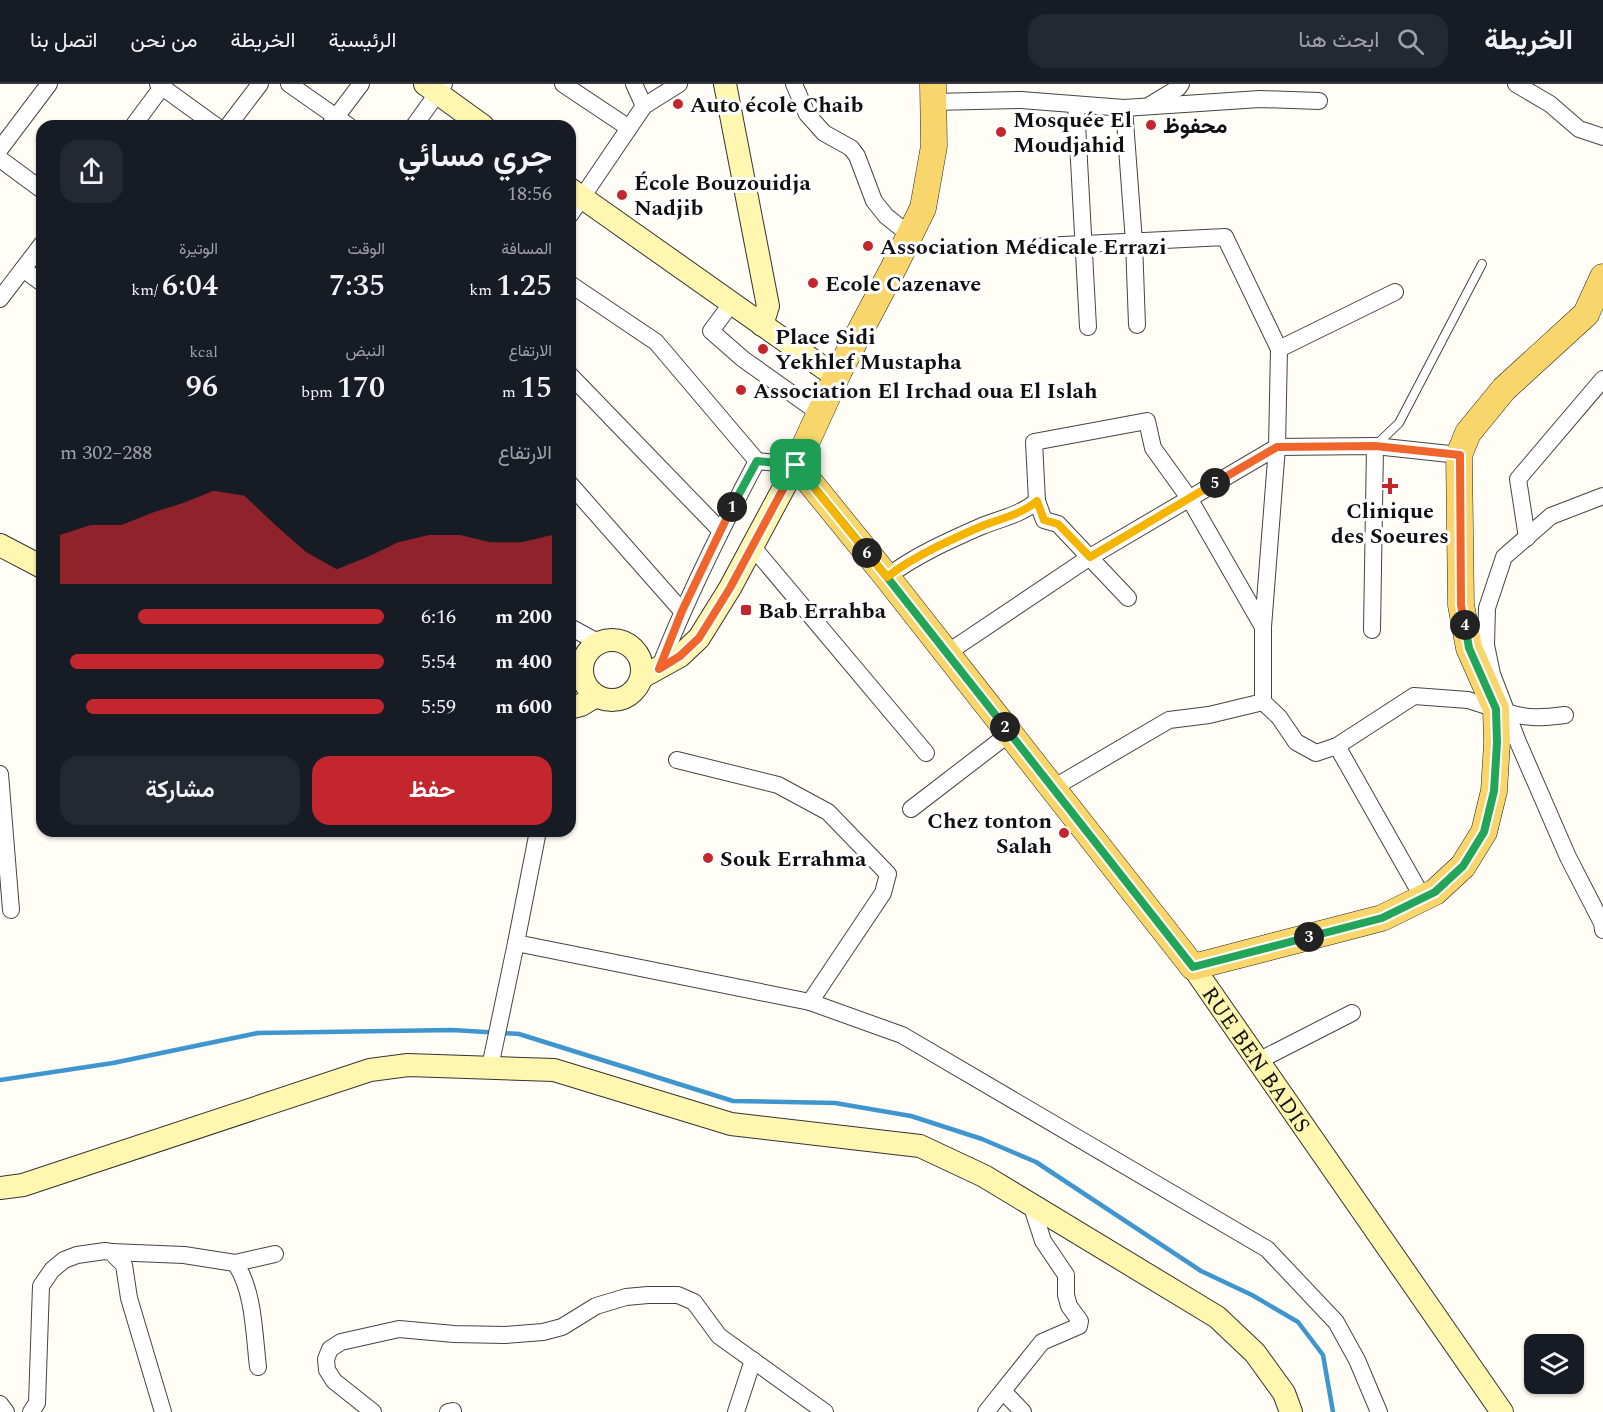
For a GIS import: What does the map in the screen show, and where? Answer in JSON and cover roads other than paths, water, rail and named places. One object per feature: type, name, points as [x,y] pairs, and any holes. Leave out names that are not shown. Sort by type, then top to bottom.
[{"type":"main road","points":[[796,465],[828,370],[901,228],[917,184],[920,141],[928,90]]},
{"type":"main road","points":[[796,465],[839,370],[894,267],[922,208],[934,146],[928,90]]},
{"type":"main road","points":[[1193,967],[1382,918],[1435,892],[1463,866],[1484,832],[1508,743],[1501,710],[1469,648],[1461,605],[1460,455],[1468,433],[1504,389],[1586,314],[1603,277]]},
{"type":"main road","name":"RUE BEN BADIS","points":[[796,465],[887,577],[1193,967]]},
{"type":"street","points":[[0,149],[49,84]]},
{"type":"street","points":[[233,120],[260,84]]},
{"type":"street","points":[[289,84],[334,120]]},
{"type":"street","points":[[340,120],[360,84]]},
{"type":"street","points":[[563,84],[629,128]]},
{"type":"street","points":[[634,84],[644,106]]},
{"type":"street","points":[[576,198],[644,106],[679,84]]},
{"type":"street","points":[[725,84],[768,306],[762,325]]},
{"type":"street","points":[[794,84],[807,114],[824,134],[851,148],[857,156],[874,201],[886,216],[901,228]]},
{"type":"street","points":[[1146,106],[1181,84]]},
{"type":"street","points":[[1516,84],[1550,104],[1579,129],[1603,137]]},
{"type":"street","points":[[137,120],[160,86],[208,120]]},
{"type":"street","points":[[417,120],[436,87],[476,120]]},
{"type":"street","points":[[928,90],[1021,92],[1076,105],[1124,108],[1260,99],[1319,101]]},
{"type":"street","points":[[1076,105],[1088,327]]},
{"type":"street","points":[[1124,108],[1134,242],[1137,325]]},
{"type":"street","points":[[0,159],[36,186]]},
{"type":"street","points":[[576,202],[828,370]]},
{"type":"street","points":[[1043,246],[1225,237],[1280,349],[1277,447],[1263,627],[1263,702],[1279,717],[1296,742],[1316,753],[1337,746],[1414,696],[1468,700],[1538,719],[1565,715]]},
{"type":"street","points":[[0,299],[36,252]]},
{"type":"street","points":[[23,269],[36,279]]},
{"type":"street","points":[[576,288],[656,342],[757,461],[796,465],[730,588],[699,638],[680,656],[651,673]]},
{"type":"street","points":[[1280,349],[1395,292]]},
{"type":"street","points":[[732,304],[711,331],[742,359],[815,410]]},
{"type":"street","points":[[1527,538],[1518,479],[1603,379]]},
{"type":"street","points":[[576,381],[720,530]]},
{"type":"street","points":[[1128,598],[1058,524],[1044,520],[1037,501],[1034,442],[1147,421],[1153,448],[1189,498],[1263,627]]},
{"type":"street","points":[[1372,630],[1375,446]]},
{"type":"street","points":[[947,653],[1090,557],[1277,447],[1375,446],[1460,455]]},
{"type":"street","points":[[597,640],[584,660],[582,673],[586,686],[596,696],[614,700],[624,698],[651,673],[720,530],[757,461]]},
{"type":"street","points":[[576,491],[682,611]]},
{"type":"street","points":[[1501,710],[1486,645],[1487,608],[1504,557],[1551,516],[1603,496]]},
{"type":"street","points":[[887,577],[928,552],[979,527],[1030,507],[1037,501]]},
{"type":"street","points":[[0,545],[36,564]]},
{"type":"street","points":[[752,546],[926,753]]},
{"type":"street","points":[[576,630],[597,640]]},
{"type":"street","points":[[576,641],[619,640],[633,647],[651,673]]},
{"type":"street","points":[[576,706],[596,696]]},
{"type":"street","points":[[1053,788],[1169,720],[1209,715],[1263,702]]},
{"type":"street","points":[[910,809],[1010,733]]},
{"type":"street","points":[[1508,743],[1602,922],[1603,930]]},
{"type":"street","points":[[1337,746],[1423,897]]},
{"type":"street","points":[[677,760],[778,785],[828,812],[888,874],[883,894],[810,1002]]},
{"type":"street","points":[[0,774],[12,910]]},
{"type":"street","points":[[490,1067],[537,837]]},
{"type":"street","points":[[516,943],[810,1002],[902,1035],[1267,1249],[1336,1322],[1357,1360],[1379,1412]]},
{"type":"street","name":"RUE BEN BADIS","points":[[1193,967],[1502,1412]]},
{"type":"street","points":[[1258,1061],[1352,1013]]},
{"type":"street","points":[[0,1188],[22,1185],[370,1070],[408,1065],[554,1070],[731,1124],[920,1146],[984,1176],[1217,1317],[1255,1353],[1284,1393],[1291,1412]]},
{"type":"street","points":[[986,1412],[1042,1342],[1079,1326],[1080,1321],[1069,1306],[1066,1295],[1066,1275],[1043,1241],[1031,1204]]},
{"type":"street","points":[[32,1412],[37,1403],[41,1286],[52,1270],[64,1260],[77,1255],[105,1251],[184,1255],[235,1263],[276,1254]]},
{"type":"street","points":[[111,1252],[124,1265],[129,1298],[163,1412]]},
{"type":"street","points":[[235,1263],[244,1276],[248,1294],[258,1367]]},
{"type":"street","points":[[373,1412],[334,1382],[327,1370],[326,1359],[330,1349],[341,1342],[399,1329],[454,1334],[506,1335],[543,1332],[562,1327],[596,1306],[626,1297],[648,1295],[678,1295],[694,1302],[719,1336],[825,1412]]},
{"type":"street","points":[[736,1412],[753,1360]]},
{"type":"street","points":[[1003,1391],[1023,1412]]},
{"type":"street","points":[[0,1404],[6,1412]]},
{"type":"lane","points":[[1375,446],[1399,423],[1482,264]]},
{"type":"waterway","points":[[0,1080],[113,1063],[258,1033],[452,1030],[519,1034],[733,1101],[835,1103],[911,1116],[982,1139],[1036,1162],[1201,1271],[1252,1295],[1298,1322],[1323,1355],[1333,1412]]},
{"type":"place","name":"Auto école Chaib","points":[[678,104]]},
{"type":"place","name":"محفوظ","points":[[1151,125]]},
{"type":"place","name":"Mosquée El Moudjahid","points":[[1001,132]]},
{"type":"place","name":"École Bouzouidja Nadjib","points":[[622,195]]},
{"type":"place","name":"Association Médicale Errazi","points":[[868,246]]},
{"type":"place","name":"Ecole Cazenave","points":[[813,283]]},
{"type":"place","name":"Place Sidi Yekhlef Mustapha","points":[[763,349]]},
{"type":"place","name":"Association El Irchad oua El Islah","points":[[741,390]]},
{"type":"place","name":"Clinique des Soeures","points":[[1390,486]]},
{"type":"place","name":"Bab Errahba","points":[[746,610]]},
{"type":"place","name":"Chez tonton Salah","points":[[1064,833]]},
{"type":"place","name":"Souk Errahma","points":[[708,858]]}]
